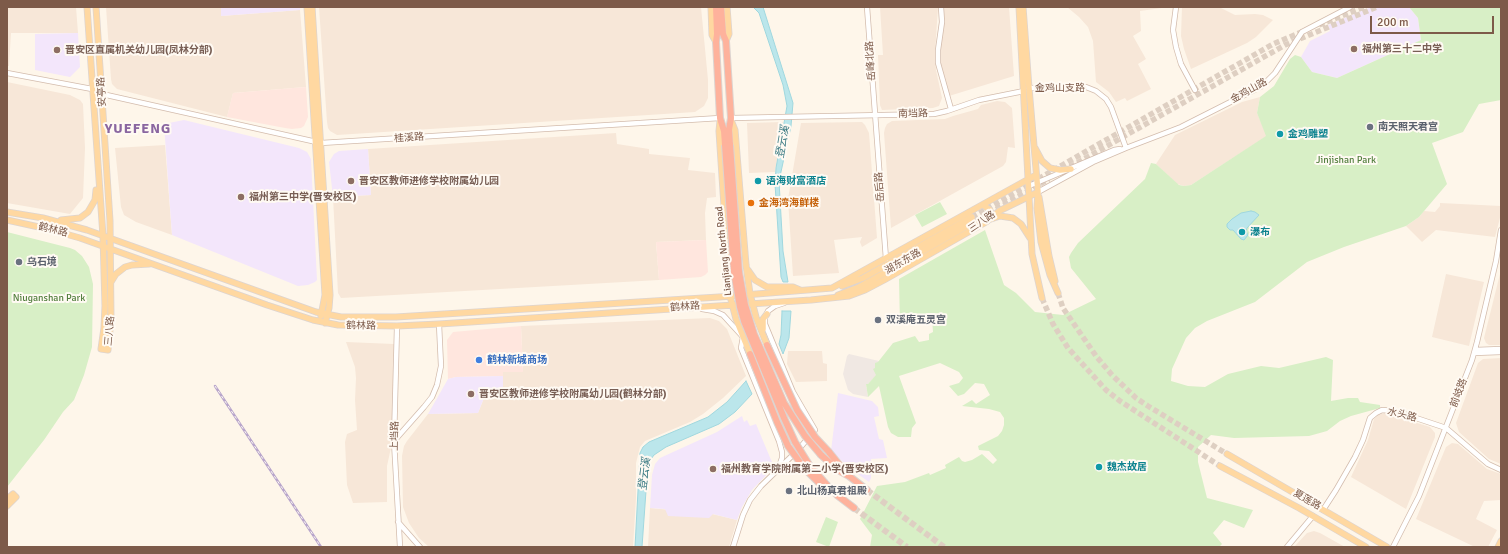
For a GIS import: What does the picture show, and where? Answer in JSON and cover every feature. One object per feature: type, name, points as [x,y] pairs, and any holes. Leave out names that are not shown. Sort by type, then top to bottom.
[{"type":"highway","name":"Lianjiang North Road","points":[[719,10],[716,42],[720,118],[727,145],[739,272],[750,320],[784,403],[805,436],[838,470],[849,476],[867,490]]},
{"type":"highway","name":"Lianjiang North Road","points":[[719,10],[723,34],[726,41],[730,118],[727,145],[734,272],[744,321],[795,442],[823,485]]},
{"type":"highway","points":[[767,345],[797,410],[815,437],[849,476]]},
{"type":"highway","points":[[750,354],[788,446],[804,468],[823,485],[854,508]]},
{"type":"main road","name":"安亭路","points":[[86,7],[103,246]]},
{"type":"main road","name":"安亭路","points":[[96,7],[110,248]]},
{"type":"main road","points":[[307,7],[318,143]]},
{"type":"main road","points":[[312,7],[325,296],[325,314],[323,322]]},
{"type":"main road","points":[[711,7],[712,35],[716,42]]},
{"type":"main road","points":[[726,41],[728,34],[727,7]]},
{"type":"main road","points":[[1019,7],[1026,90],[1034,145],[1038,192],[1036,208],[1041,242],[1050,275],[1058,293]]},
{"type":"main road","points":[[1024,7],[1028,183],[1031,239],[1036,274],[1042,298]]},
{"type":"main road","points":[[720,118],[730,296],[742,337],[750,354]]},
{"type":"main road","points":[[730,118],[735,130],[746,265],[750,294],[767,345]]},
{"type":"main road","points":[[1034,145],[1042,161],[1050,168],[1060,170],[1071,169]]},
{"type":"main road","points":[[54,221],[80,218],[92,207],[97,195],[95,158],[97,150]]},
{"type":"main road","name":"三八路","points":[[730,296],[832,288],[983,205],[1028,183],[1036,175]]},
{"type":"main road","name":"三八路","points":[[752,303],[849,296],[865,290],[986,222],[999,211],[1038,192]]},
{"type":"main road","points":[[983,205],[990,210],[991,218]]},
{"type":"main road","name":"鹤林路","points":[[7,212],[54,221],[110,238],[289,303],[325,314],[341,317],[403,316],[730,296]]},
{"type":"main road","points":[[986,222],[1000,216],[1012,218],[1021,224],[1031,239]]},
{"type":"main road","name":"湖东东路","points":[[830,298],[865,284],[973,219],[863,278],[852,283],[832,288]]},
{"type":"main road","name":"鹤林路","points":[[7,220],[48,229],[110,248],[267,305],[323,322],[347,326],[439,324],[752,303]]},
{"type":"main road","name":"三八路","points":[[103,246],[105,306],[102,349],[108,350],[111,320],[110,248]]},
{"type":"main road","points":[[111,282],[119,272],[129,266],[154,264]]},
{"type":"main road","points":[[746,265],[750,274],[755,280],[765,286],[770,288],[793,287],[804,291]]},
{"type":"main road","points":[[764,337],[762,326],[763,319],[767,314]]},
{"type":"main road","name":"夏莲路","points":[[1227,454],[1387,547]]},
{"type":"main road","name":"夏莲路","points":[[1220,466],[1313,516],[1366,547]]},
{"type":"main road","points":[[7,499],[14,496],[7,506]]},
{"type":"main road","points":[[1498,547],[1501,541]]},
{"type":"street","name":"岳峰北路","points":[[867,7],[875,115]]},
{"type":"street","points":[[941,7],[942,22],[938,50],[938,64],[951,109]]},
{"type":"street","points":[[1176,7],[1173,24],[1176,47],[1181,64],[1195,90]]},
{"type":"street","name":"金鸡山路","points":[[1126,148],[1186,125],[1265,84],[1275,73],[1302,32],[1350,7]]},
{"type":"street","points":[[7,73],[92,89]]},
{"type":"street","name":"金鸡山支路","points":[[1026,90],[1086,87],[1096,91],[1106,99],[1111,107],[1126,148]]},
{"type":"street","name":"南垱路","points":[[730,118],[934,114],[979,100],[1026,90]]},
{"type":"street","name":"桂溪路","points":[[102,94],[318,143],[720,118]]},
{"type":"street","name":"岳后路","points":[[875,115],[886,259]]},
{"type":"street","points":[[1028,183],[1037,182],[1071,169],[1114,150],[1126,148]]},
{"type":"street","points":[[1038,192],[1094,162],[1126,148]]},
{"type":"street","name":"前岐路","points":[[1393,547],[1416,503],[1474,352],[1496,261],[1501,230]]},
{"type":"street","points":[[733,547],[747,504],[758,490],[815,432],[815,428],[793,392],[765,324],[767,314],[775,306],[793,301]]},
{"type":"street","points":[[688,307],[718,313],[725,317],[742,337],[740,348],[779,441],[784,449],[796,452]]},
{"type":"street","points":[[394,441],[432,397],[437,385],[441,366],[439,324]]},
{"type":"street","name":"上垱路","points":[[397,326],[394,441],[400,547]]},
{"type":"street","points":[[1474,352],[1501,349]]},
{"type":"street","points":[[1474,352],[1501,352]]},
{"type":"street","name":"水头路","points":[[1323,510],[1348,471],[1360,448],[1370,418],[1382,410],[1392,411],[1446,428],[1488,464],[1501,470]]},
{"type":"street","points":[[777,470],[782,456],[779,441]]},
{"type":"street","points":[[1287,547],[1313,516]]},
{"type":"street","points":[[398,522],[420,547]]},
{"type":"shaded area","points":[[7,7],[76,7],[78,33],[11,33],[9,66],[7,66]]},
{"type":"shaded area","points":[[106,7],[221,7],[221,16],[300,10],[306,87],[233,93],[227,117],[117,89],[112,84],[111,79]]},
{"type":"shaded area","points":[[221,7],[300,7],[300,10],[221,16]]},
{"type":"shaded area","points":[[319,7],[701,7],[708,80],[708,98],[704,106],[695,112],[337,135],[330,131],[327,122]]},
{"type":"shaded area","points":[[880,7],[938,7],[935,53],[936,70],[942,98],[939,106],[933,108],[882,110],[880,105],[878,55],[883,55]]},
{"type":"shaded area","points":[[943,7],[1009,7],[1014,76],[949,96],[940,61]]},
{"type":"shaded area","points":[[1067,7],[1169,7],[1140,11],[1141,31],[1133,36],[1146,59],[1138,64],[1151,89],[1127,101],[1125,98],[1116,102],[1109,92],[1096,82],[1093,41],[1088,27]]},
{"type":"shaded area","points":[[1182,7],[1219,7],[1235,15],[1263,15],[1273,20],[1256,37],[1247,43],[1191,69],[1181,36]]},
{"type":"shaded area","name":"福州第三十二中学","points":[[1371,7],[1409,7],[1418,18],[1421,40],[1337,78],[1312,72],[1301,57],[1310,41],[1330,31],[1328,25]]},
{"type":"shaded area","name":"晋安区直属机关幼儿园(凤林分部)","points":[[78,33],[80,67],[70,77],[35,70],[35,34]]},
{"type":"shaded area","points":[[7,82],[70,95],[80,100],[83,104],[85,148],[83,198],[70,214],[7,203]]},
{"type":"shaded area","points":[[306,87],[308,117],[304,126],[301,128],[285,128],[227,117],[233,93]]},
{"type":"shaded area","points":[[1260,97],[1257,113],[1267,136],[1191,185],[1184,186],[1177,184],[1156,164],[1175,135],[1242,102]]},
{"type":"shaded area","points":[[997,101],[1005,102],[1012,108],[1015,148],[1008,147],[1006,162],[1003,166],[891,228],[884,133],[887,124],[892,121],[945,119],[978,109],[981,105]]},
{"type":"shaded area","name":"福州第三中学(晋安校区)","points":[[184,120],[299,148],[307,152],[311,159],[317,280],[315,282],[308,285],[298,286],[172,235],[164,124]]},
{"type":"shaded area","points":[[783,122],[775,172],[749,173],[747,123]]},
{"type":"shaded area","points":[[862,122],[869,133],[877,238],[862,247],[860,242],[862,237],[834,240],[839,273],[793,276],[788,199],[801,123]]},
{"type":"shaded area","points":[[616,133],[617,144],[649,149],[649,154],[690,158],[688,170],[715,173],[716,197],[707,198],[705,213],[706,240],[656,242],[659,280],[341,298],[338,293],[333,197],[371,195],[368,149]]},
{"type":"shaded area","points":[[165,145],[172,235],[136,222],[124,215],[121,207],[115,148]]},
{"type":"shaded area","name":"晋安区教师进修学校附属幼儿园","points":[[368,149],[371,195],[333,197],[329,162],[334,154],[339,151]]},
{"type":"shaded area","points":[[1440,203],[1501,206],[1501,214],[1495,237],[1436,230],[1422,242],[1406,226],[1419,217],[1424,211],[1435,212],[1440,206]]},
{"type":"shaded area","points":[[706,240],[708,272],[705,275],[701,277],[659,280],[656,242]]},
{"type":"shaded area","points":[[1501,270],[1501,345],[1489,345],[1486,343],[1484,338]]},
{"type":"shaded area","points":[[1446,274],[1484,282],[1469,346],[1432,337]]},
{"type":"shaded area","points":[[710,318],[719,321],[727,329],[746,376],[723,398],[703,414],[690,422],[645,441],[640,447],[636,463],[636,498],[633,547],[429,547],[419,538],[409,523],[403,507],[402,456],[404,446],[428,414],[478,413],[484,398],[503,396],[503,372],[523,371],[521,326]]},
{"type":"shaded area","points":[[521,326],[523,372],[503,372],[503,376],[456,377],[448,379],[447,340],[453,332]]},
{"type":"shaded area","points":[[346,342],[394,344],[392,443],[387,466],[387,502],[353,503],[347,485],[345,442],[347,434],[357,430],[355,367]]},
{"type":"shaded area","points":[[788,351],[822,351],[823,363],[827,364],[827,381],[796,382],[787,364]]},
{"type":"shaded area","points":[[849,354],[879,361],[877,375],[868,384],[866,384],[868,397],[853,394],[848,390],[843,374],[847,356]]},
{"type":"shaded area","points":[[1501,358],[1501,464],[1489,459],[1459,432],[1456,423],[1478,363],[1483,359]]},
{"type":"shaded area","name":"晋安区教师进修学校附属幼儿园(鹤林分部)","points":[[503,376],[503,396],[484,398],[478,413],[428,414],[448,379],[456,377]]},
{"type":"shaded area","points":[[838,393],[872,401],[878,407],[879,416],[874,417],[879,439],[883,440],[887,458],[871,459],[871,478],[869,482],[852,470],[831,451]]},
{"type":"shaded area","points":[[1385,413],[1430,427],[1435,433],[1435,437],[1406,509],[1351,477],[1368,440],[1374,419],[1378,415]]},
{"type":"shaded area","name":"福州教育学院附属第二小学(晋安校区)","points":[[742,416],[744,422],[747,420],[750,426],[756,424],[774,467],[752,490],[742,507],[737,520],[713,514],[709,518],[668,516],[665,509],[650,508],[652,475],[655,464],[660,458],[717,432]]},
{"type":"shaded area","points":[[1452,443],[1458,444],[1487,469],[1501,474],[1501,500],[1484,501],[1476,519],[1497,530],[1488,547],[1475,547],[1416,519],[1446,447]]},
{"type":"shaded area","points":[[650,508],[712,514],[737,520],[729,547],[648,547]]},
{"type":"shaded area","points":[[1314,531],[1345,547],[1294,547],[1307,533]]},
{"type":"green space","name":"Jinjishan Park","points":[[1409,7],[1501,7],[1501,100],[1479,104],[1463,132],[1432,143],[1447,184],[1419,217],[1406,226],[1344,247],[1307,262],[1255,302],[1207,321],[1195,328],[1186,338],[1172,369],[1171,381],[1188,386],[1205,387],[1228,374],[1261,366],[1279,368],[1326,357],[1333,360],[1331,401],[1358,398],[1360,402],[1380,405],[1380,408],[1351,416],[1340,421],[1327,431],[1309,436],[1234,438],[1211,435],[1198,447],[1198,462],[1207,498],[1253,510],[1244,528],[1224,520],[1213,533],[1222,544],[1219,547],[870,547],[872,535],[860,519],[877,486],[905,482],[929,473],[930,475],[946,468],[945,465],[959,457],[965,462],[982,454],[993,464],[997,460],[989,451],[979,450],[978,446],[998,436],[1004,425],[1004,418],[1000,412],[989,409],[962,406],[972,400],[976,404],[990,395],[984,384],[975,383],[964,394],[958,396],[949,386],[959,383],[963,378],[959,372],[940,363],[899,376],[916,423],[912,428],[911,437],[898,437],[891,433],[888,427],[879,386],[868,397],[866,384],[868,384],[876,375],[873,369],[875,368],[875,363],[878,362],[893,343],[915,336],[919,342],[929,340],[929,334],[933,332],[932,319],[930,316],[900,324],[899,279],[985,230],[1004,285],[1016,293],[1035,312],[1063,315],[1096,299],[1071,268],[1069,257],[1078,243],[1145,179],[1151,163],[1156,164],[1179,185],[1191,185],[1266,136],[1257,113],[1260,97],[1274,86],[1290,59],[1295,55],[1301,57],[1312,72],[1337,78],[1421,40],[1418,18]]},
{"type":"green space","points":[[940,202],[947,214],[922,227],[915,215]]},
{"type":"green space","name":"Niuganshan Park","points":[[7,232],[75,250],[82,256],[89,267],[93,284],[92,347],[84,375],[74,400],[63,412],[44,440],[7,487]]},
{"type":"green space","points":[[826,517],[838,522],[829,547],[816,542]]},
{"type":"water","name":"登云溪","points":[[753,7],[763,7],[793,103],[791,126],[779,181],[783,251],[788,282],[783,282],[781,277],[775,184],[776,168],[787,106],[783,85],[759,13]]},
{"type":"water","points":[[1251,211],[1259,215],[1247,228],[1246,231],[1248,235],[1244,240],[1241,239],[1233,230],[1230,230],[1227,227],[1227,224],[1241,213]]},
{"type":"water","points":[[782,311],[791,311],[789,338],[783,354],[779,344]]},
{"type":"water","name":"登云溪","points":[[746,381],[752,394],[735,412],[719,424],[666,447],[654,455],[648,463],[642,547],[635,547],[640,453],[643,447],[649,442],[708,417],[727,402]]},
{"type":"tunnel","points":[[1319,25],[1364,7]]},
{"type":"tunnel","points":[[1070,167],[1285,45],[1377,7]]},
{"type":"tunnel","points":[[972,217],[1273,44],[1304,31]]},
{"type":"tunnel","points":[[974,222],[1049,179]]},
{"type":"tunnel","points":[[1058,293],[1063,308],[1096,356],[1112,375],[1136,398],[1227,454]]},
{"type":"tunnel","points":[[1042,298],[1053,324],[1068,348],[1106,390],[1120,401],[1220,466]]},
{"type":"tunnel","points":[[867,490],[944,547]]},
{"type":"tunnel","points":[[854,508],[907,547]]},
{"type":"railway","points":[[215,386],[321,547]]},
{"type":"place","name":"福州第三十二中学","points":[[1354,49]]},
{"type":"place","name":"晋安区直属机关幼儿园(凤林分部)","points":[[57,50]]},
{"type":"place","name":"南天照天君宫","points":[[1370,127]]},
{"type":"place","name":"金鸡雕塑","points":[[1280,134]]},
{"type":"place","name":"晋安区教师进修学校附属幼儿园","points":[[351,181]]},
{"type":"place","name":"语海财富酒店","points":[[758,181]]},
{"type":"place","name":"福州第三中学(晋安校区)","points":[[241,197]]},
{"type":"place","name":"金海湾海鲜楼","points":[[751,203]]},
{"type":"place","name":"瀑布","points":[[1242,232]]},
{"type":"place","name":"乌石境","points":[[19,262]]},
{"type":"place","name":"双溪庵五灵宫","points":[[878,320]]},
{"type":"place","name":"鹤林新城商场","points":[[479,360]]},
{"type":"place","name":"晋安区教师进修学校附属幼儿园(鹤林分部)","points":[[471,394]]},
{"type":"place","name":"魏杰故居","points":[[1099,467]]},
{"type":"place","name":"福州教育学院附属第二小学(晋安校区)","points":[[713,469]]},
{"type":"place","name":"北山杨真君祖殿","points":[[789,491]]},
{"type":"district","name":"YUEFENG","points":[[138,129]]}]
